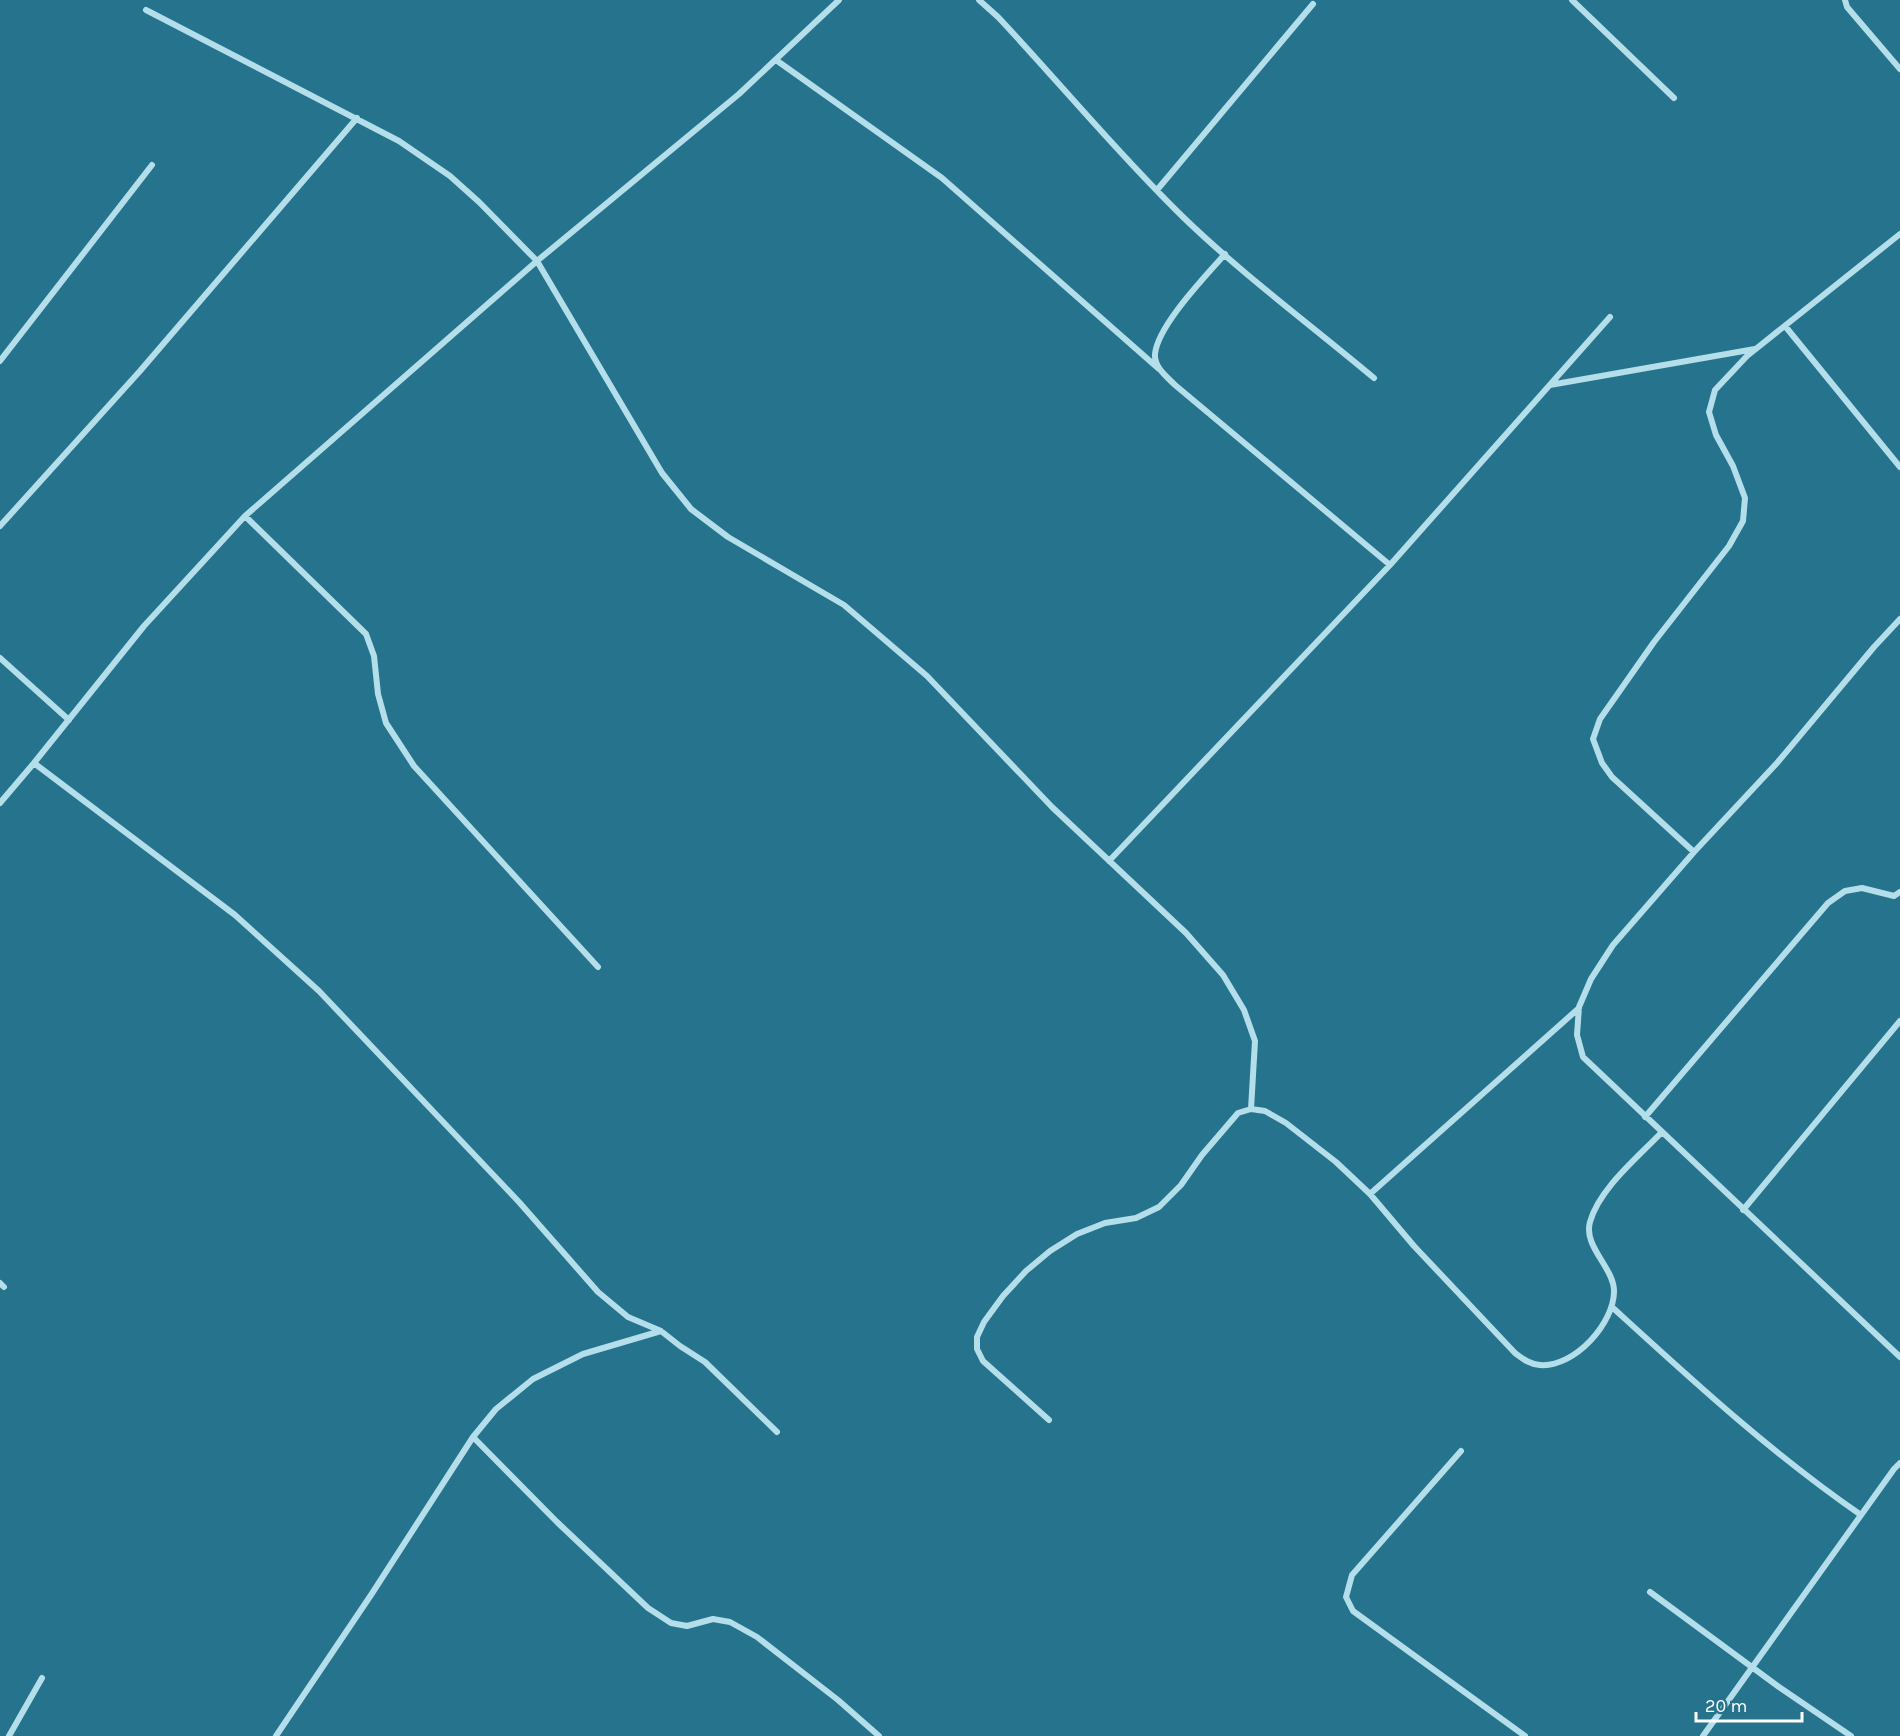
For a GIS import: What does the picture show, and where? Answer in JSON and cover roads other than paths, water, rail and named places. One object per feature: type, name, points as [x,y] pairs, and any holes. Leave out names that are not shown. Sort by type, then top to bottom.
[{"type":"street","points":[[0,803],[144,626],[245,516],[537,261],[739,94],[839,0]]},
{"type":"street","points":[[979,0],[998,17],[1184,217],[1374,378]]},
{"type":"street","points":[[1572,0],[1674,98]]},
{"type":"street","points":[[1845,0],[1846,8],[1900,69]]},
{"type":"street","points":[[1157,189],[1313,4]]},
{"type":"street","points":[[146,10],[399,141],[450,176],[537,261],[662,473],[692,509],[728,537],[844,605],[927,676],[1052,807],[1186,933],[1223,975],[1244,1010],[1255,1041],[1251,1109]]},
{"type":"street","points":[[776,60],[942,178],[1175,385],[1389,565]]},
{"type":"street","points":[[0,526],[147,363],[357,118]]},
{"type":"street","points":[[0,361],[152,165]]},
{"type":"street","points":[[1694,852],[1612,777],[1602,763],[1593,739],[1600,719],[1654,642],[1729,546],[1743,521],[1745,498],[1733,466],[1716,435],[1709,412],[1715,390],[1756,349],[1900,234]]},
{"type":"street","points":[[1159,369],[1155,355],[1162,334],[1179,308],[1225,254]]},
{"type":"street","points":[[1109,861],[1389,565],[1610,317]]},
{"type":"street","points":[[1785,326],[1900,467]]},
{"type":"street","points":[[1548,385],[1756,349]]},
{"type":"street","points":[[245,516],[366,634],[374,656],[378,694],[386,723],[414,766],[598,967]]},
{"type":"street","points":[[1900,619],[1777,763],[1694,852],[1613,945],[1591,979],[1579,1007],[1577,1035],[1583,1058],[1900,1358]]},
{"type":"street","points":[[0,658],[69,720]]},
{"type":"street","points":[[34,763],[243,922],[318,990],[519,1202],[598,1292],[628,1317],[661,1331],[705,1362],[777,1432]]},
{"type":"street","points":[[1645,1116],[1828,903],[1845,891],[1862,888],[1893,896],[1900,892]]},
{"type":"street","points":[[1370,1194],[1579,1007]]},
{"type":"street","points":[[1743,1210],[1900,1021]]},
{"type":"street","points":[[1049,1420],[983,1361],[977,1349],[977,1337],[984,1322],[1003,1296],[1026,1271],[1050,1251],[1077,1234],[1105,1223],[1136,1218],[1159,1207],[1180,1185],[1238,1113],[1251,1109],[1265,1111],[1286,1123],[1336,1162],[1370,1194],[1422,1255],[1515,1353],[1528,1363],[1541,1366],[1563,1361],[1584,1348],[1601,1326],[1612,1306],[1614,1289],[1592,1241],[1589,1224],[1597,1203],[1619,1176],[1661,1133]]},
{"type":"street","points":[[1612,1306],[1717,1403],[1817,1485],[1861,1515]]},
{"type":"street","points":[[276,1736],[473,1437],[496,1409],[533,1380],[583,1354],[661,1331]]},
{"type":"street","points":[[473,1437],[556,1522],[648,1608],[671,1623],[687,1626],[713,1618],[730,1622],[748,1632],[838,1700],[879,1736]]},
{"type":"street","points":[[1461,1451],[1352,1575],[1346,1597],[1353,1611],[1525,1736]]},
{"type":"street","points":[[1703,1736],[1900,1463]]},
{"type":"street","points":[[1650,1592],[1752,1668],[1851,1736]]},
{"type":"street","points":[[9,1736],[42,1678]]}]
